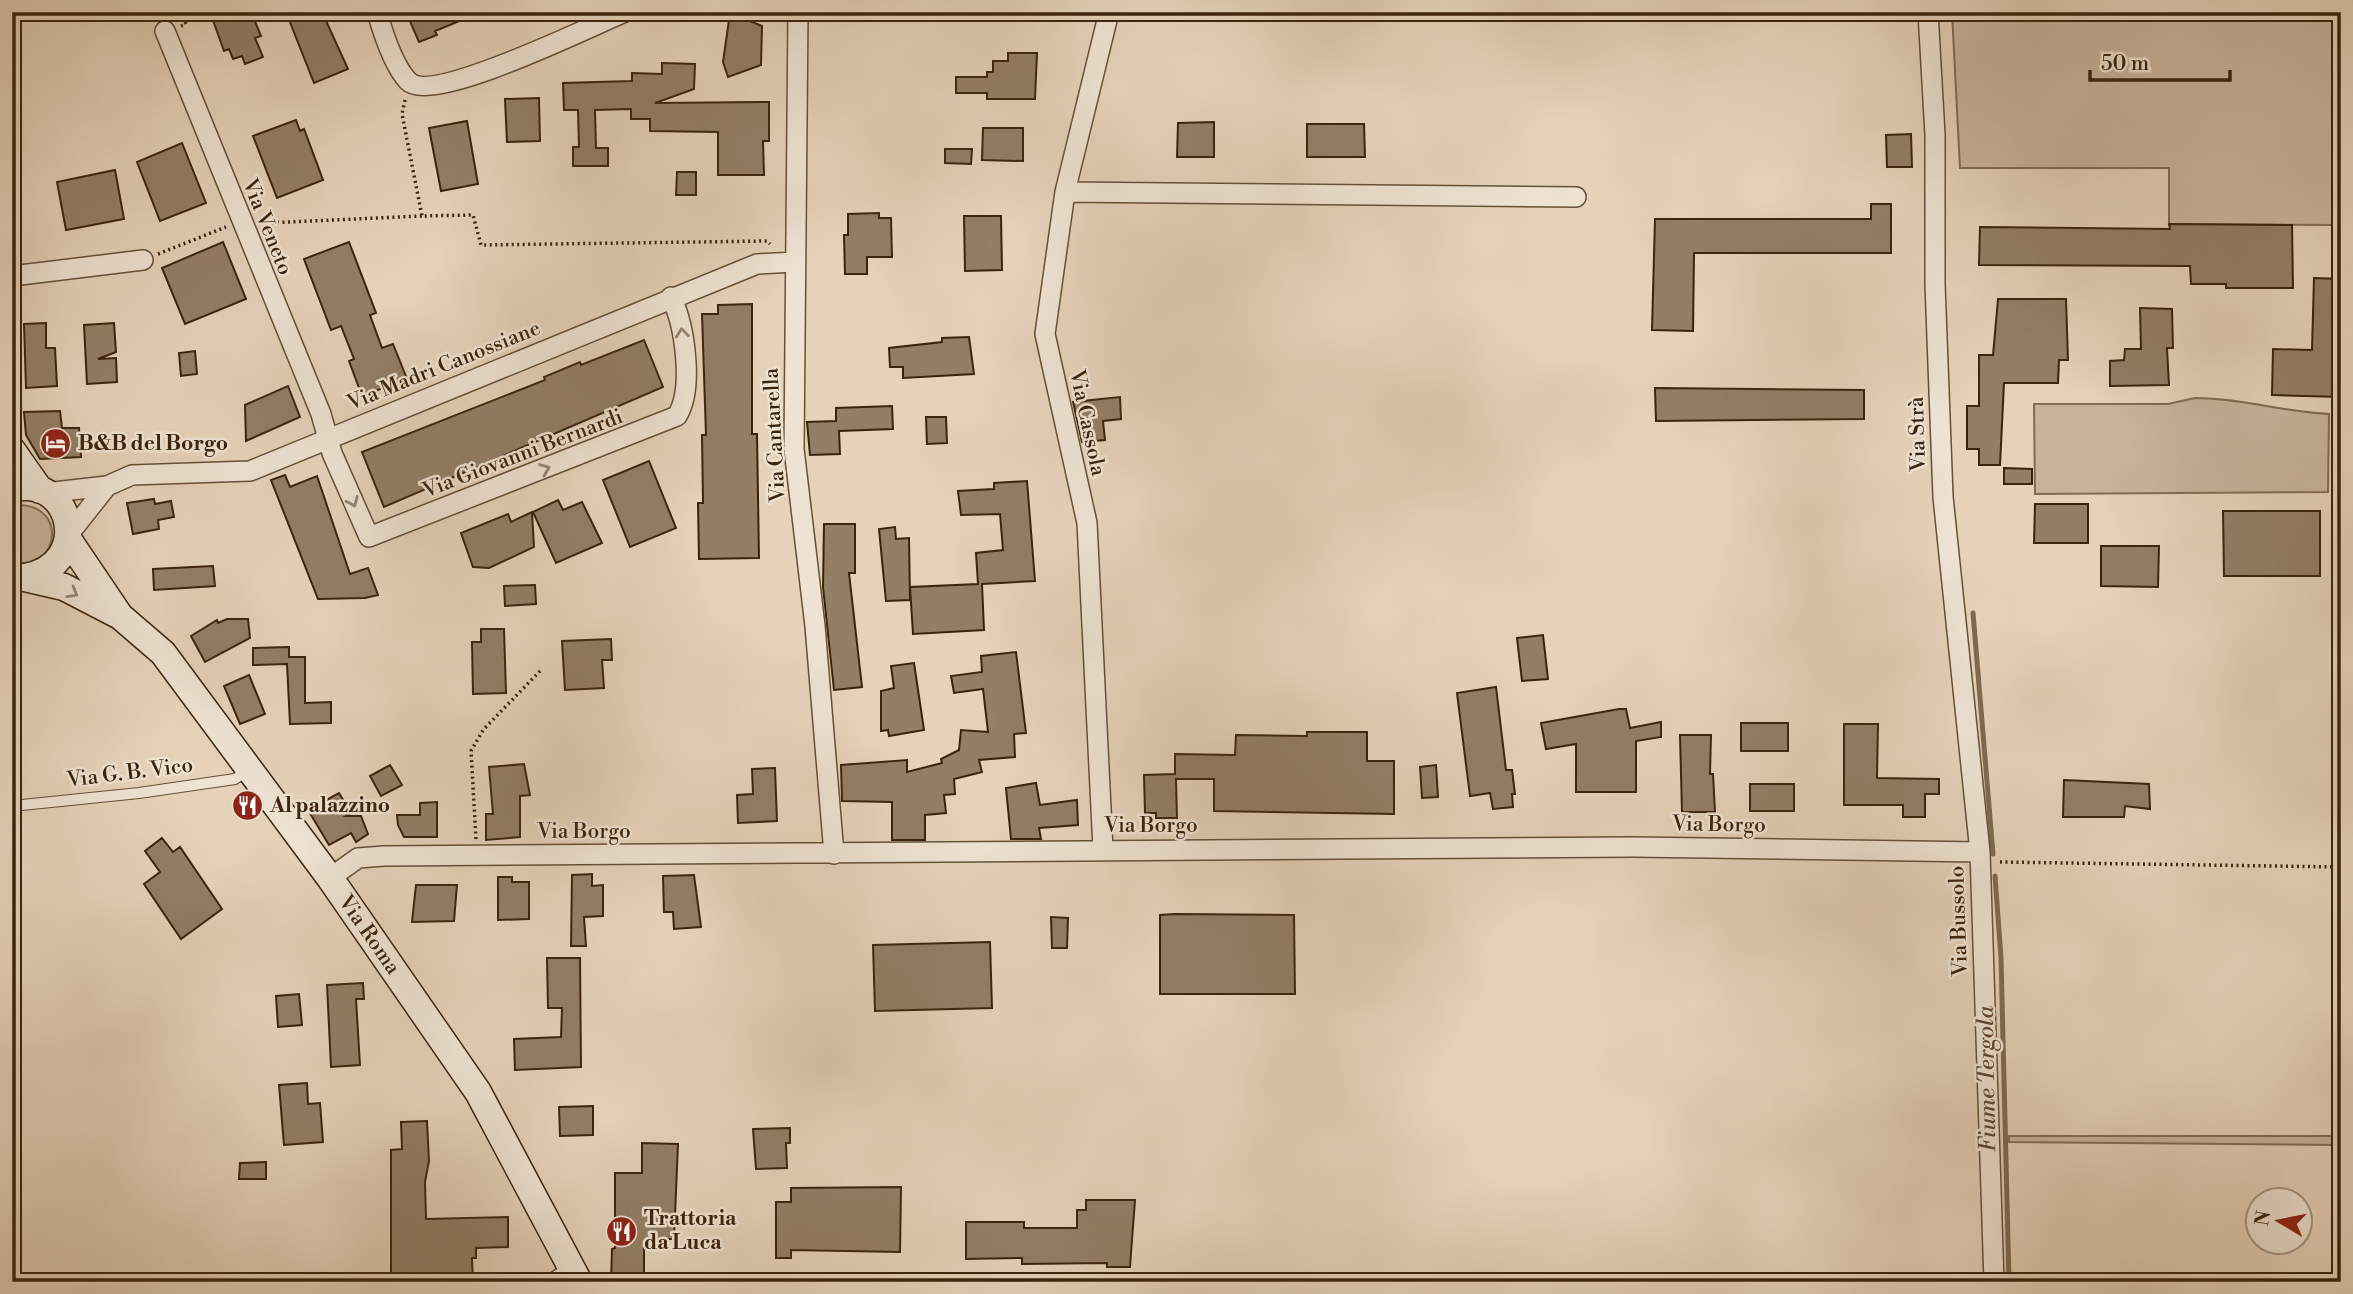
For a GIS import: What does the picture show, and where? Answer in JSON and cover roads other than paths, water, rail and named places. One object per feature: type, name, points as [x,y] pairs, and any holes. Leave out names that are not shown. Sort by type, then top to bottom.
[{"type":"main road","name":"Via Roma","points":[[12,450],[43,491],[63,510],[68,537],[120,616]]},
{"type":"main road","points":[[12,489],[43,491]]},
{"type":"main road","name":"Via Roma","points":[[19,576],[48,569],[58,561],[68,537]]},
{"type":"main road","name":"Via Roma","points":[[19,576],[64,587],[120,616],[163,653],[330,878],[478,1092],[569,1278]]},
{"type":"street","points":[[377,12],[396,60],[409,82],[421,87],[468,79],[625,12]]},
{"type":"street","name":"Via Cantarella","points":[[798,12],[794,449],[815,626],[834,854]]},
{"type":"street","name":"Via Cassola","points":[[1102,849],[1087,523],[1045,334],[1065,192],[1108,12]]},
{"type":"street","name":"Via Strà","points":[[1928,12],[1935,135],[1935,284],[1943,497],[1980,857]]},
{"type":"street","name":"Via Veneto","points":[[165,32],[321,414],[327,439]]},
{"type":"street","points":[[1065,192],[1576,197]]},
{"type":"street","points":[[12,276],[143,260]]},
{"type":"street","name":"Via Madri Canossiane","points":[[43,491],[107,486],[132,475],[250,471],[757,264],[795,262]]},
{"type":"street","name":"Via Giovanni Bernardi","points":[[327,439],[369,537],[660,425],[677,416],[684,405],[683,332],[671,297]]},
{"type":"street","points":[[68,537],[107,486]]},
{"type":"street","name":"Via Borgo","points":[[330,878],[358,858],[477,855],[1633,847],[1980,857]]},
{"type":"street","name":"Via Bussolo","points":[[1980,857],[1994,1282]]},
{"type":"lane","name":"Via G. B. Vico","points":[[12,806],[139,793],[235,779],[249,769]]},
{"type":"waterway","name":"Fiume Tergola","points":[[1973,613],[1993,854]]},
{"type":"waterway","name":"Fiume Tergola","points":[[1995,876],[2001,958],[2009,1282]]},
{"type":"place","name":"B&B del Borgo","points":[[55,444]]},
{"type":"place","name":"Al palazzino","points":[[247,806]]},
{"type":"place","name":"Trattoria da Luca","points":[[621,1231]]}]
